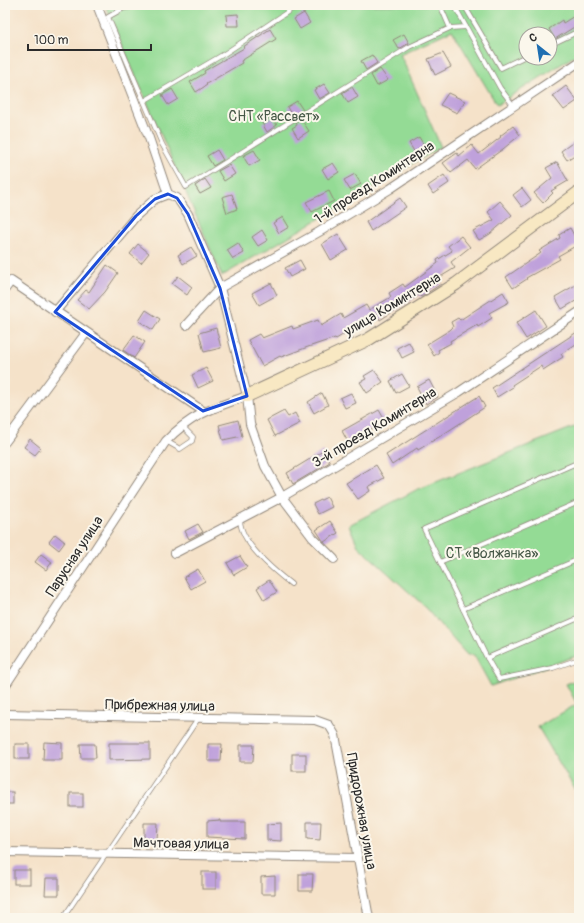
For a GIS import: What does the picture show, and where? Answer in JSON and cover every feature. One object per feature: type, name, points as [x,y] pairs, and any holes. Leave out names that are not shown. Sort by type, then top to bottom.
[{"type":"street","points":[[96,5],[149,138],[168,194]]},
{"type":"street","name":"1-й проезд Коминтерна","points":[[186,325],[220,288],[390,190],[579,62]]},
{"type":"street","name":"улица Коминтерна","points":[[166,440],[182,425],[204,411],[247,396],[369,339],[456,284],[579,192]]},
{"type":"street","points":[[56,312],[136,216],[155,198],[168,194],[177,198],[188,214],[220,288],[247,396],[250,424],[265,466],[282,497],[313,538],[334,558]]},
{"type":"street","points":[[5,289],[11,281],[86,333],[204,411]]},
{"type":"street","name":"3-й проезд Коминтерна","points":[[175,553],[282,497],[459,392],[579,312]]},
{"type":"street","points":[[5,442],[86,333]]},
{"type":"street","name":"Парусная улица","points":[[5,686],[166,440]]},
{"type":"street","name":"Прибрежная улица","points":[[5,714],[198,719],[315,720]]},
{"type":"street","name":"Придорожная улица","points":[[315,720],[329,725],[335,735],[369,918]]},
{"type":"street","name":"Мачтовая улица","points":[[5,852],[106,855],[357,858]]},
{"type":"lane","points":[[151,5],[124,8],[108,17],[162,144],[186,187],[409,47],[450,28],[466,27]]},
{"type":"lane","points":[[144,101],[224,54],[298,5]]},
{"type":"lane","points":[[440,5],[450,28]]},
{"type":"lane","points":[[454,5],[500,88],[514,105]]},
{"type":"lane","points":[[464,5],[501,68],[518,60]]},
{"type":"lane","points":[[558,41],[579,31]]},
{"type":"lane","points":[[166,440],[180,450],[192,441],[193,437],[182,425]]},
{"type":"lane","points":[[579,462],[424,529],[487,658],[499,678],[553,668],[579,659]]},
{"type":"lane","points":[[440,562],[579,502]]},
{"type":"lane","points":[[240,518],[240,528],[263,562],[291,584]]},
{"type":"lane","points":[[463,609],[579,559]]},
{"type":"lane","points":[[487,658],[579,618]]},
{"type":"lane","points":[[63,918],[198,719]]},
{"type":"highlighted area","points":[[168,194],[177,198],[188,214],[220,288],[247,396],[203,411],[55,312],[136,216],[155,199]]},
{"type":"green space","name":"СНТ «Рассвет»","points":[[105,5],[579,5],[579,53],[497,105],[452,30],[400,54],[441,147],[222,276]]},
{"type":"green space","name":"СТ «Волжанка»","points":[[579,425],[579,655],[491,686],[474,655],[467,655],[421,603],[358,546],[349,525],[416,490]]},
{"type":"green space","points":[[579,679],[579,796],[538,727],[577,704],[566,684]]},
{"type":"building","points":[[304,13],[310,23],[300,29],[294,19]]},
{"type":"building","points":[[579,13],[579,24],[558,37],[558,26],[553,26],[562,20],[563,23]]},
{"type":"building","points":[[238,14],[239,26],[227,26],[226,15]]},
{"type":"building","points":[[270,29],[276,39],[241,61],[242,63],[206,84],[207,85],[196,92],[190,82],[205,73],[204,71],[244,48],[243,47]]},
{"type":"building","points":[[404,34],[409,43],[399,49],[393,40]]},
{"type":"building","points":[[443,53],[451,67],[435,75],[428,59]]},
{"type":"building","points":[[372,55],[377,63],[366,70],[361,61]]},
{"type":"building","points":[[380,69],[388,80],[377,86],[371,75]]},
{"type":"building","points":[[324,84],[330,93],[319,99],[314,90]]},
{"type":"building","points":[[566,86],[577,101],[564,110],[553,96]]},
{"type":"building","points":[[352,87],[358,97],[348,103],[342,93]]},
{"type":"building","points":[[172,89],[178,99],[168,105],[162,95]]},
{"type":"building","points":[[448,93],[465,101],[457,113],[440,105]]},
{"type":"building","points":[[297,101],[303,110],[292,116],[287,107]]},
{"type":"building","points":[[272,117],[277,125],[267,132],[262,123]]},
{"type":"building","points":[[301,119],[309,131],[298,138],[292,128],[297,125],[296,122]]},
{"type":"building","points":[[513,126],[520,135],[475,169],[468,160],[451,173],[443,163],[457,153],[459,156],[472,145],[479,154]]},
{"type":"building","points":[[419,137],[425,147],[415,153],[409,143]]},
{"type":"building","points":[[575,141],[579,148],[579,152],[567,160],[561,151]]},
{"type":"building","points":[[217,150],[223,160],[213,166],[207,156]]},
{"type":"building","points":[[254,150],[260,160],[249,166],[243,156]]},
{"type":"building","points":[[557,162],[568,181],[551,191],[553,193],[543,203],[534,193],[552,178],[546,168]]},
{"type":"building","points":[[333,163],[339,172],[328,179],[322,169]]},
{"type":"building","points":[[229,165],[235,174],[224,181],[218,171]]},
{"type":"building","points":[[355,174],[361,184],[350,190],[344,180]]},
{"type":"building","points":[[444,175],[449,183],[433,194],[428,186]]},
{"type":"building","points":[[205,179],[211,188],[200,194],[195,186]]},
{"type":"building","points":[[522,188],[531,200],[522,207],[513,195]]},
{"type":"building","points":[[329,191],[334,201],[312,212],[306,202]]},
{"type":"building","points":[[232,194],[237,209],[227,213],[222,197]]},
{"type":"building","points":[[400,198],[406,207],[371,231],[366,222]]},
{"type":"building","points":[[500,201],[512,215],[490,234],[479,240],[473,231],[494,220],[488,212]]},
{"type":"building","points":[[283,217],[289,227],[279,233],[273,223]]},
{"type":"building","points":[[570,228],[579,244],[558,256],[560,259],[526,278],[527,279],[513,288],[506,277],[541,253],[539,251],[560,238],[559,235]]},
{"type":"building","points":[[262,230],[268,240],[258,246],[252,237]]},
{"type":"building","points":[[338,234],[348,250],[331,260],[322,244]]},
{"type":"building","points":[[461,236],[470,247],[451,262],[455,268],[437,279],[441,284],[421,297],[419,295],[380,320],[376,313],[349,328],[351,330],[336,339],[335,338],[281,357],[280,356],[262,366],[248,340],[259,334],[262,338],[292,326],[293,329],[318,320],[321,326],[341,314],[343,318],[366,305],[369,310],[391,297],[389,293],[403,284],[405,287],[438,263],[437,260],[452,251],[448,246]]},
{"type":"building","points":[[238,243],[244,253],[233,259],[227,250]]},
{"type":"building","points":[[138,244],[149,253],[141,263],[130,254]]},
{"type":"building","points":[[191,247],[197,256],[183,264],[178,255]]},
{"type":"building","points":[[300,260],[305,269],[290,277],[285,268]]},
{"type":"building","points":[[107,265],[118,273],[105,292],[89,309],[77,300],[86,290],[89,292]]},
{"type":"building","points":[[178,276],[192,287],[187,295],[172,284]]},
{"type":"building","points":[[271,283],[277,295],[259,305],[252,293]]},
{"type":"building","points":[[579,283],[579,299],[562,309],[555,297]]},
{"type":"building","points":[[503,292],[509,302],[489,313],[492,318],[450,341],[451,343],[438,350],[439,352],[434,356],[427,344],[450,330],[453,327],[451,322],[458,318],[460,320]]},
{"type":"building","points":[[146,310],[160,319],[153,330],[139,321]]},
{"type":"building","points":[[536,310],[546,326],[526,339],[516,323]]},
{"type":"building","points":[[216,328],[221,348],[204,352],[199,333]]},
{"type":"building","points":[[577,332],[579,342],[561,354],[563,357],[543,370],[541,366],[497,397],[492,388]]},
{"type":"building","points":[[134,335],[145,342],[134,358],[123,350]]},
{"type":"building","points":[[409,342],[414,352],[402,358],[397,348]]},
{"type":"building","points":[[206,368],[213,381],[198,388],[192,375]]},
{"type":"building","points":[[374,370],[383,382],[367,393],[360,382],[366,379],[364,376]]},
{"type":"building","points":[[402,374],[409,386],[396,393],[390,381]]},
{"type":"building","points":[[429,380],[438,397],[426,404],[417,387]]},
{"type":"building","points":[[322,393],[328,405],[314,413],[308,402]]},
{"type":"building","points":[[351,393],[356,403],[345,408],[340,398]]},
{"type":"building","points":[[479,396],[485,407],[392,465],[386,455]]},
{"type":"building","points":[[379,410],[386,422],[363,434],[365,438],[350,446],[342,431]]},
{"type":"building","points":[[284,411],[288,417],[295,413],[300,423],[275,436],[267,420]]},
{"type":"building","points":[[238,420],[242,436],[223,440],[219,425]]},
{"type":"building","points":[[30,439],[41,448],[35,455],[24,447]]},
{"type":"building","points":[[323,451],[330,462],[293,484],[287,473]]},
{"type":"building","points":[[376,465],[384,478],[368,487],[370,491],[358,499],[346,483]]},
{"type":"building","points":[[327,497],[332,507],[318,514],[313,504]]},
{"type":"building","points":[[330,521],[338,533],[324,542],[316,530]]},
{"type":"building","points":[[198,524],[203,532],[189,539],[185,531]]},
{"type":"building","points":[[55,534],[65,542],[59,550],[49,542]]},
{"type":"building","points":[[41,554],[52,562],[46,570],[35,562]]},
{"type":"building","points":[[240,556],[247,567],[234,575],[227,563]]},
{"type":"building","points":[[198,569],[205,581],[191,589],[184,577]]},
{"type":"building","points":[[269,580],[277,592],[264,600],[257,588]]},
{"type":"building","points":[[44,742],[62,743],[62,760],[43,760]]},
{"type":"building","points":[[109,743],[150,743],[150,759],[109,760]]},
{"type":"building","points":[[15,744],[29,744],[29,759],[15,759]]},
{"type":"building","points":[[80,744],[95,744],[96,758],[81,758]]},
{"type":"building","points":[[208,744],[222,744],[221,761],[208,761]]},
{"type":"building","points":[[240,745],[254,745],[253,762],[240,762]]},
{"type":"building","points":[[292,754],[306,754],[306,771],[292,771]]},
{"type":"building","points":[[5,792],[13,792],[13,804],[5,804]]},
{"type":"building","points":[[70,793],[83,793],[83,807],[70,807]]},
{"type":"building","points":[[220,820],[220,822],[245,822],[245,839],[207,837],[207,821]]},
{"type":"building","points":[[307,822],[321,822],[320,840],[307,839]]},
{"type":"building","points":[[144,823],[158,823],[157,840],[144,840]]},
{"type":"building","points":[[281,823],[281,841],[267,840],[267,824]]},
{"type":"building","points":[[14,870],[30,870],[30,884],[14,884]]},
{"type":"building","points":[[202,872],[216,872],[216,889],[202,889]]},
{"type":"building","points":[[299,874],[313,874],[312,891],[299,891]]},
{"type":"building","points":[[275,876],[275,894],[261,894],[261,877]]},
{"type":"building","points":[[46,878],[59,878],[59,895],[45,895]]}]
